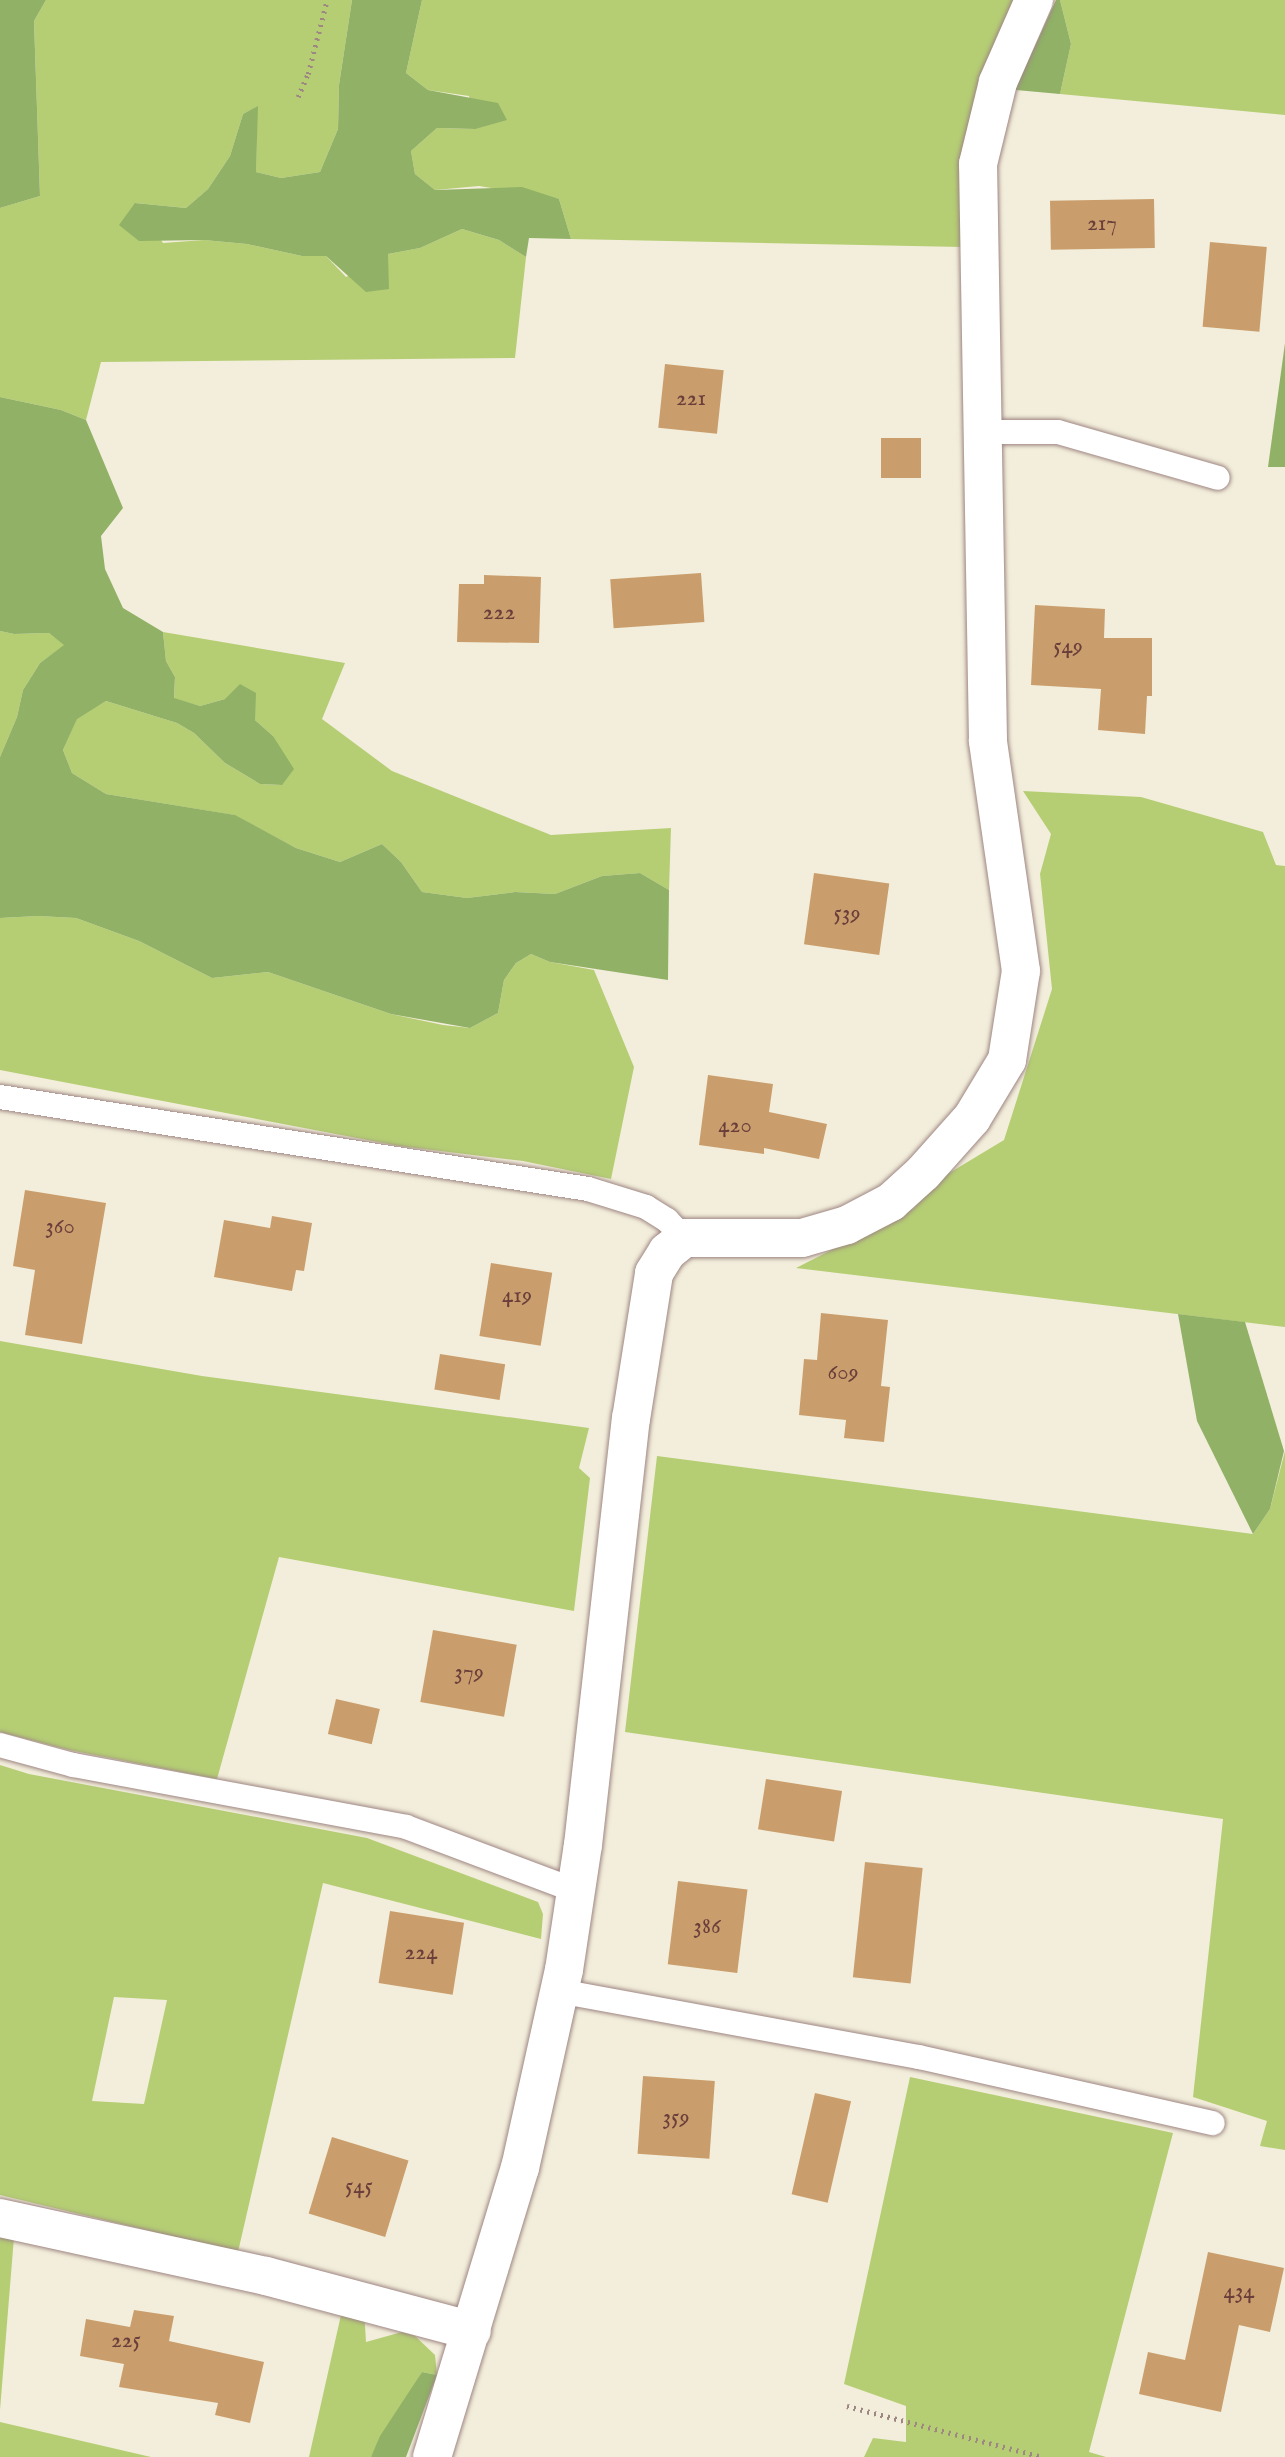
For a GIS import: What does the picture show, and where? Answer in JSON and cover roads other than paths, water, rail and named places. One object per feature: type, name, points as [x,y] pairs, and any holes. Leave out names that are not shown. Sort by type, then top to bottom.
[{"type":"street","points":[[432,2457],[520,2168],[559,1991],[576,1891],[631,1419],[654,1273],[667,1252],[684,1238],[802,1238],[847,1225],[891,1202],[923,1173],[972,1118],[1007,1060],[1021,971],[988,741],[978,164],[998,82],[1034,0]]},
{"type":"street","points":[[0,2218],[285,2280],[472,2331]]},
{"type":"lane","points":[[983,432],[1058,432],[1218,478]]},
{"type":"lane","points":[[0,1097],[588,1189],[646,1207],[667,1220],[684,1238]]},
{"type":"lane","points":[[0,1745],[73,1765],[406,1827],[576,1891]]},
{"type":"lane","points":[[559,1991],[919,2057],[1213,2123]]}]
